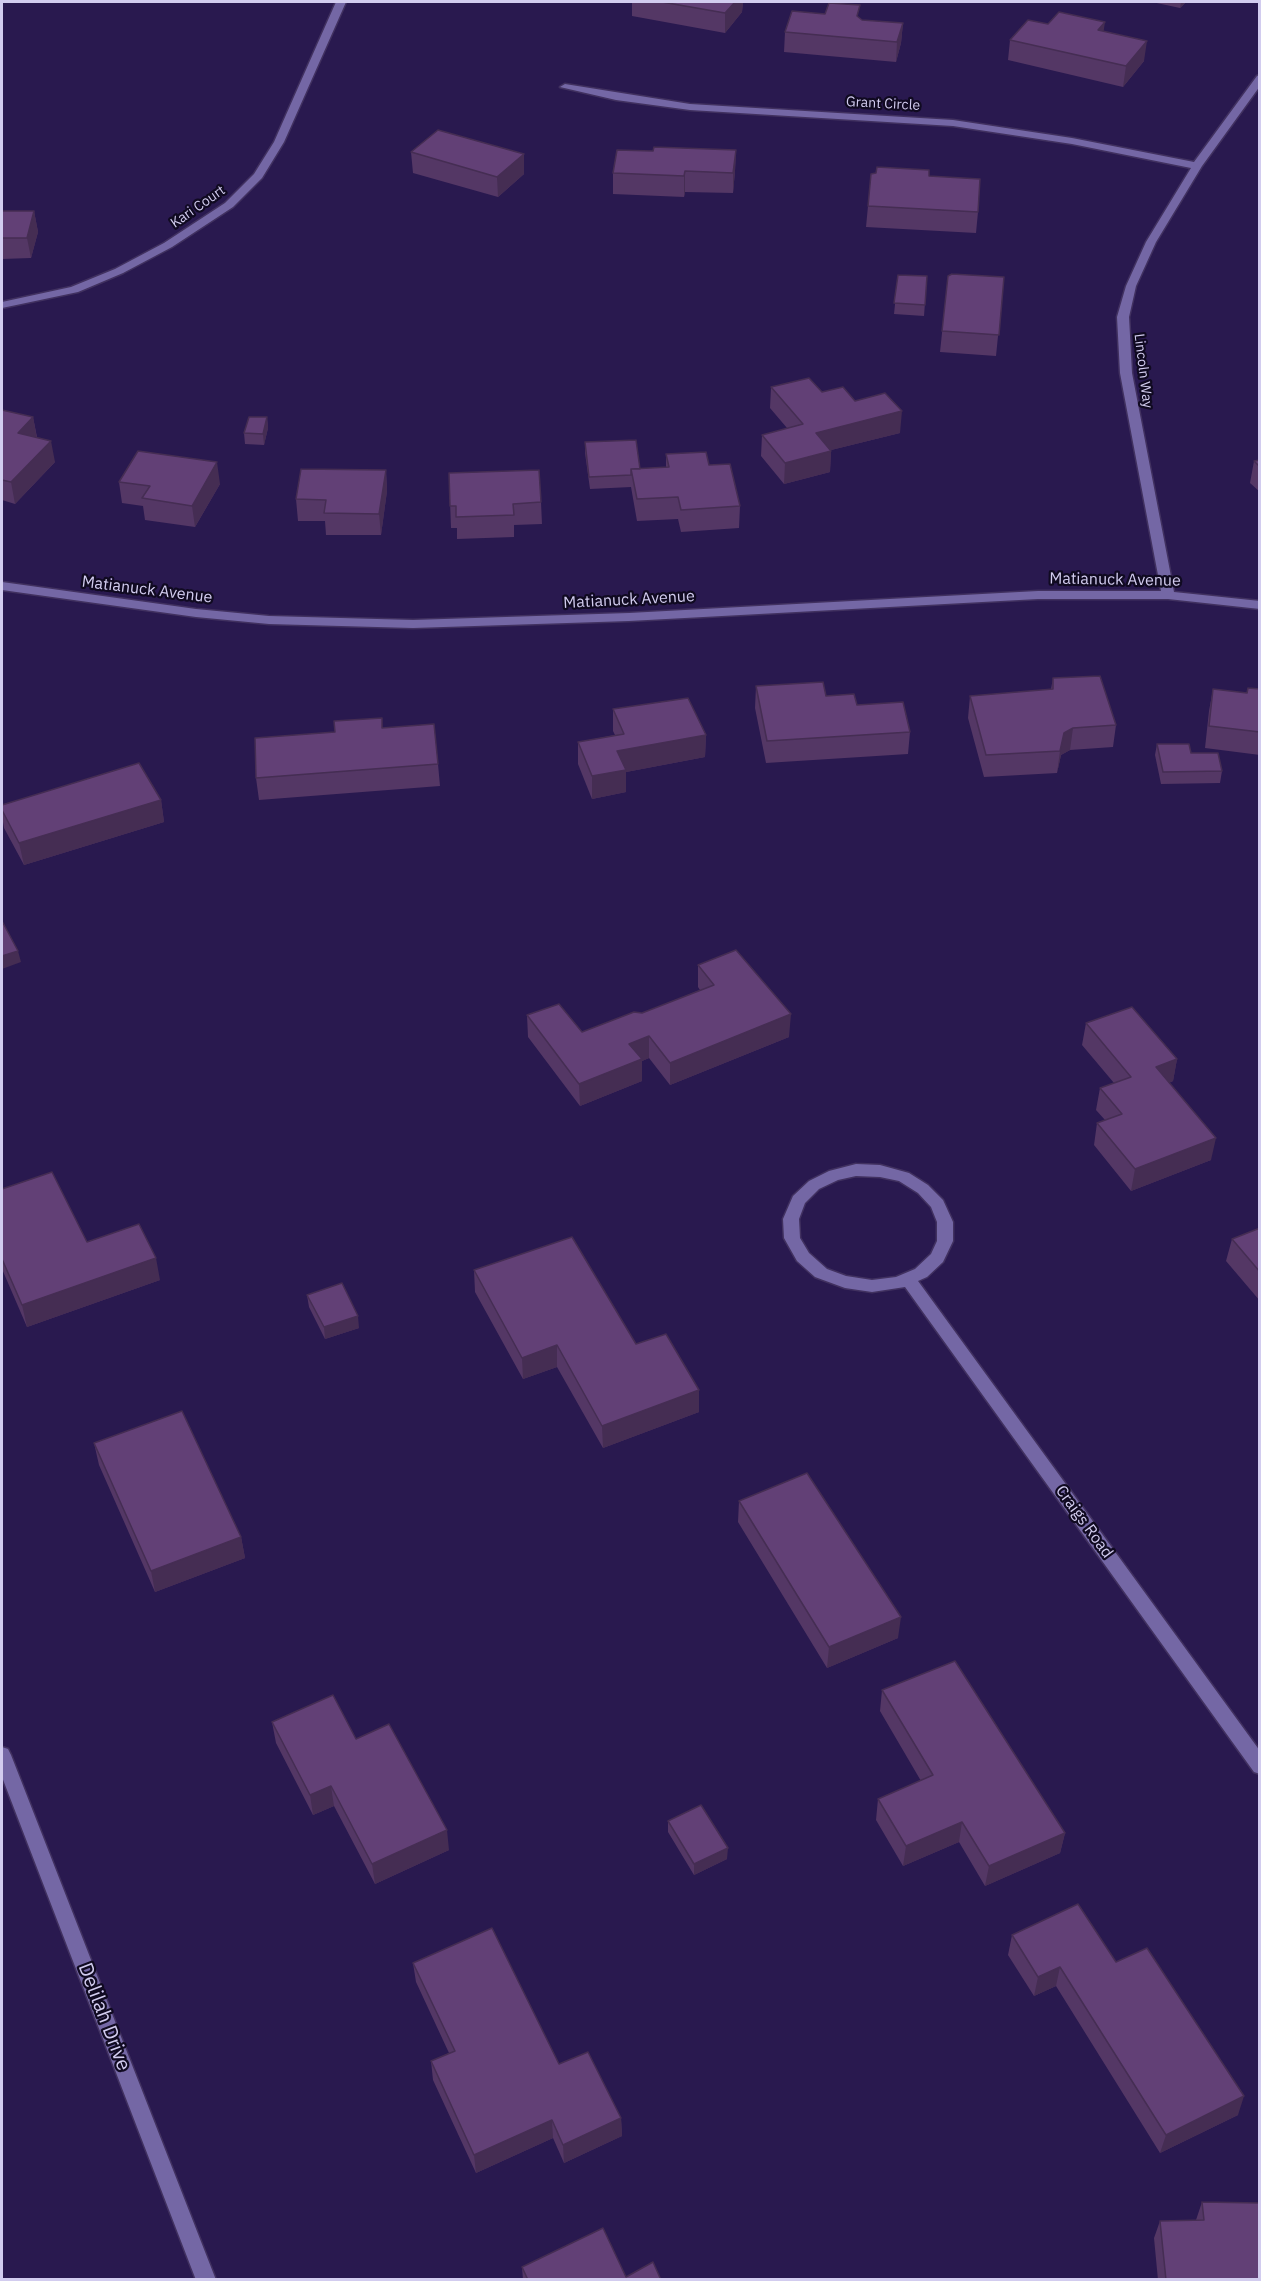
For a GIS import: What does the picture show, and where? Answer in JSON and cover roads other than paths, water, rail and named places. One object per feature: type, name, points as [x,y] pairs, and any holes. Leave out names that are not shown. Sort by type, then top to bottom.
[{"type":"street","name":"Kari Court","points":[[2,305],[51,296],[98,281],[168,245],[229,205],[258,176],[279,142],[341,2]]},
{"type":"street","name":"Lincoln Way","points":[[1168,595],[1126,373],[1123,317],[1131,286],[1151,242],[1197,166],[1260,78]]},
{"type":"street","name":"Grant Circle","points":[[566,87],[690,107],[953,123],[1061,139],[1197,166]]},
{"type":"street","name":"Matianuck Avenue","points":[[2,586],[63,597],[269,620],[413,624],[629,617],[1038,595],[1168,595],[1260,606]]},
{"type":"street","points":[[856,1170],[880,1171],[896,1175],[923,1189],[938,1204],[945,1222],[945,1241],[938,1258],[921,1273],[908,1279],[872,1286],[845,1282],[821,1273],[803,1257],[792,1238],[791,1219],[798,1200],[814,1185],[834,1175],[856,1170]]},
{"type":"street","name":"Craigs Road","points":[[908,1279],[1260,1766]]},
{"type":"street","name":"Delilah Drive","points":[[2,1755],[206,2280]]}]
